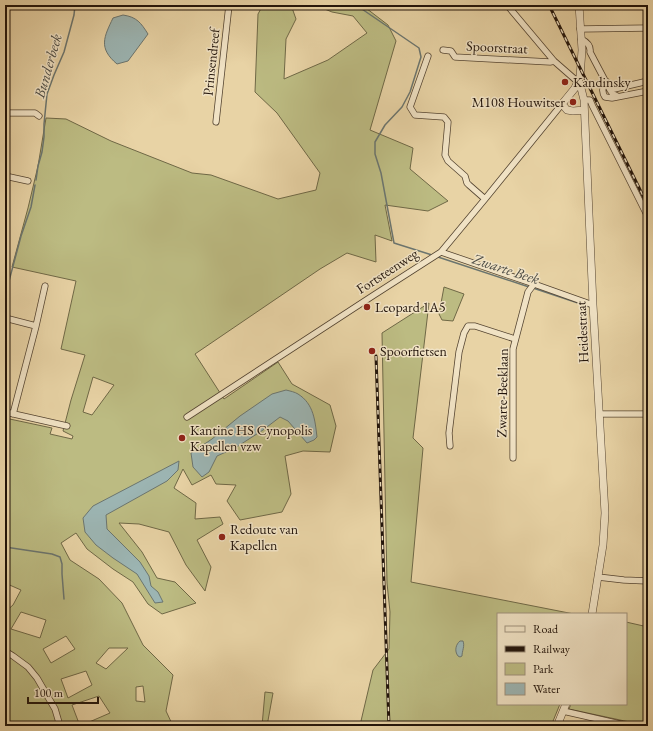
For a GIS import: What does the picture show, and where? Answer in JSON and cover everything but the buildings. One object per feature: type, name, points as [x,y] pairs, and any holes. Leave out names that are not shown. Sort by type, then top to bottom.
[{"type":"street","name":"Prinsendreef","points":[[216,122],[229,5]]},
{"type":"street","points":[[506,5],[554,61],[578,82],[581,74],[582,50],[579,5]]},
{"type":"street","points":[[580,29],[648,28]]},
{"type":"street","points":[[581,39],[587,43],[590,52],[610,90],[617,96]]},
{"type":"street","name":"Spoorstraat","points":[[442,50],[451,51],[455,57],[554,61]]},
{"type":"street","points":[[582,50],[590,52]]},
{"type":"street","points":[[428,56],[410,107],[415,115],[444,117],[448,122],[445,155],[448,161],[465,176],[467,183],[485,199]]},
{"type":"street","points":[[606,81],[603,91],[608,98],[648,91]]},
{"type":"street","points":[[610,90],[648,81]]},
{"type":"street","name":"Heidestraat","points":[[578,82],[582,90],[584,101],[593,305],[605,513],[603,544],[592,613]]},
{"type":"street","name":"Fortsteenweg","points":[[188,417],[441,252],[562,104],[578,82]]},
{"type":"street","points":[[584,101],[590,100],[648,217]]},
{"type":"street","points":[[562,104],[567,110],[584,110]]},
{"type":"street","points":[[5,113],[35,113],[38,116]]},
{"type":"street","points":[[5,176],[28,181]]},
{"type":"street","points":[[441,252],[593,305]]},
{"type":"street","name":"Zwarte-Beeklaan","points":[[513,458],[513,349],[528,292],[534,284]]},
{"type":"street","points":[[13,414],[45,286]]},
{"type":"street","points":[[5,318],[36,326]]},
{"type":"street","points":[[450,446],[449,433],[459,352],[468,326],[475,326],[515,339]]},
{"type":"street","points":[[5,412],[67,426]]},
{"type":"street","points":[[600,414],[648,414]]},
{"type":"street","points":[[598,577],[648,581]]},
{"type":"street","points":[[5,651],[28,667],[37,678],[55,709],[60,726]]},
{"type":"street","points":[[557,726],[564,707],[629,726]]},
{"type":"green space","points":[[263,5],[291,5],[296,19],[286,39],[284,79],[328,60],[367,33],[353,16],[332,12],[315,5],[362,5],[388,25],[396,41],[370,130],[413,148],[410,169],[448,201],[428,211],[385,205],[392,241],[375,235],[376,262],[347,253],[320,269],[195,354],[224,399],[278,362],[292,384],[330,405],[336,426],[330,452],[303,451],[285,456],[291,494],[282,512],[240,520],[227,501],[236,485],[216,484],[211,475],[192,485],[183,469],[174,488],[196,503],[195,519],[220,517],[223,524],[197,540],[211,567],[205,591],[186,565],[169,532],[139,524],[119,523],[142,552],[157,578],[175,582],[196,603],[162,614],[148,604],[133,582],[87,549],[76,533],[61,543],[70,560],[99,579],[122,603],[143,645],[173,675],[166,711],[173,726],[80,726],[5,726],[5,612],[13,605],[21,590],[5,583],[5,418],[52,428],[50,434],[72,439],[73,436],[63,431],[85,355],[61,349],[76,281],[12,267],[38,166],[46,118],[66,119],[111,141],[192,173],[211,175],[278,199],[316,190],[320,173],[277,113],[255,92],[258,14]],"holes":[[[93,377],[114,385],[92,415],[83,412]],[[21,612],[46,620],[40,638],[11,629]],[[66,636],[75,649],[51,663],[43,649]],[[109,648],[128,648],[106,669],[96,663]],[[86,671],[92,685],[68,698],[61,679]],[[143,686],[145,702],[136,701],[136,687]],[[99,696],[110,713],[80,726],[72,705]]]},
{"type":"green space","points":[[444,287],[464,294],[453,321],[442,320],[439,314]]},
{"type":"green space","points":[[429,303],[413,438],[423,448],[411,582],[569,613],[497,613],[497,705],[560,705],[551,726],[362,726],[361,721],[373,670],[389,649],[390,612],[387,583],[382,333]]},
{"type":"green space","points":[[627,622],[648,627],[648,726],[569,709],[571,705],[627,705]]},
{"type":"green space","points":[[265,692],[273,693],[267,726],[262,726]]},
{"type":"water","points":[[123,15],[132,17],[138,21],[148,34],[128,61],[117,64],[107,53],[104,42],[113,18]]},
{"type":"water","points":[[286,390],[298,394],[311,408],[317,437],[307,443],[288,421],[280,417],[235,448],[217,456],[209,472],[202,477],[193,467],[191,453],[272,394]]},
{"type":"water","points":[[179,461],[178,470],[167,481],[106,515],[107,529],[140,562],[149,576],[151,586],[158,592],[163,602],[155,603],[137,574],[96,545],[85,532],[83,518],[93,506]]},
{"type":"water","points":[[460,641],[463,641],[464,645],[462,656],[460,657],[458,656],[456,650]]},
{"type":"waterway","name":"Bunderbeek","points":[[36,180],[44,137],[47,94],[64,52],[74,15],[75,5]]},
{"type":"waterway","name":"Zwarte Beek","points":[[356,5],[419,48],[421,57],[410,92],[402,107],[385,125],[375,142],[375,154],[381,173],[394,243],[432,255]]},
{"type":"waterway","name":"Bunderbeek","points":[[5,296],[21,236],[31,207],[35,185]]},
{"type":"waterway","name":"Zwarte Beek","points":[[438,257],[529,287]]},
{"type":"waterway","name":"Zwarte Beek","points":[[533,288],[590,307]]},
{"type":"waterway","name":"Bunderbeek","points":[[5,547],[52,554],[60,557],[62,564],[64,599]]},
{"type":"railway","points":[[549,5],[648,206]]},
{"type":"railway","points":[[376,356],[389,726]]},
{"type":"place","name":"Kandinsky","points":[[565,82]]},
{"type":"place","name":"M108 Houwitser","points":[[573,102]]},
{"type":"place","name":"Leopard 1A5","points":[[367,307]]},
{"type":"place","name":"Spoorfietsen","points":[[372,351]]},
{"type":"place","name":"Kantine HS Cynopolis Kapellen vzw","points":[[182,438]]},
{"type":"place","name":"Redoute van Kapellen","points":[[222,537]]}]
